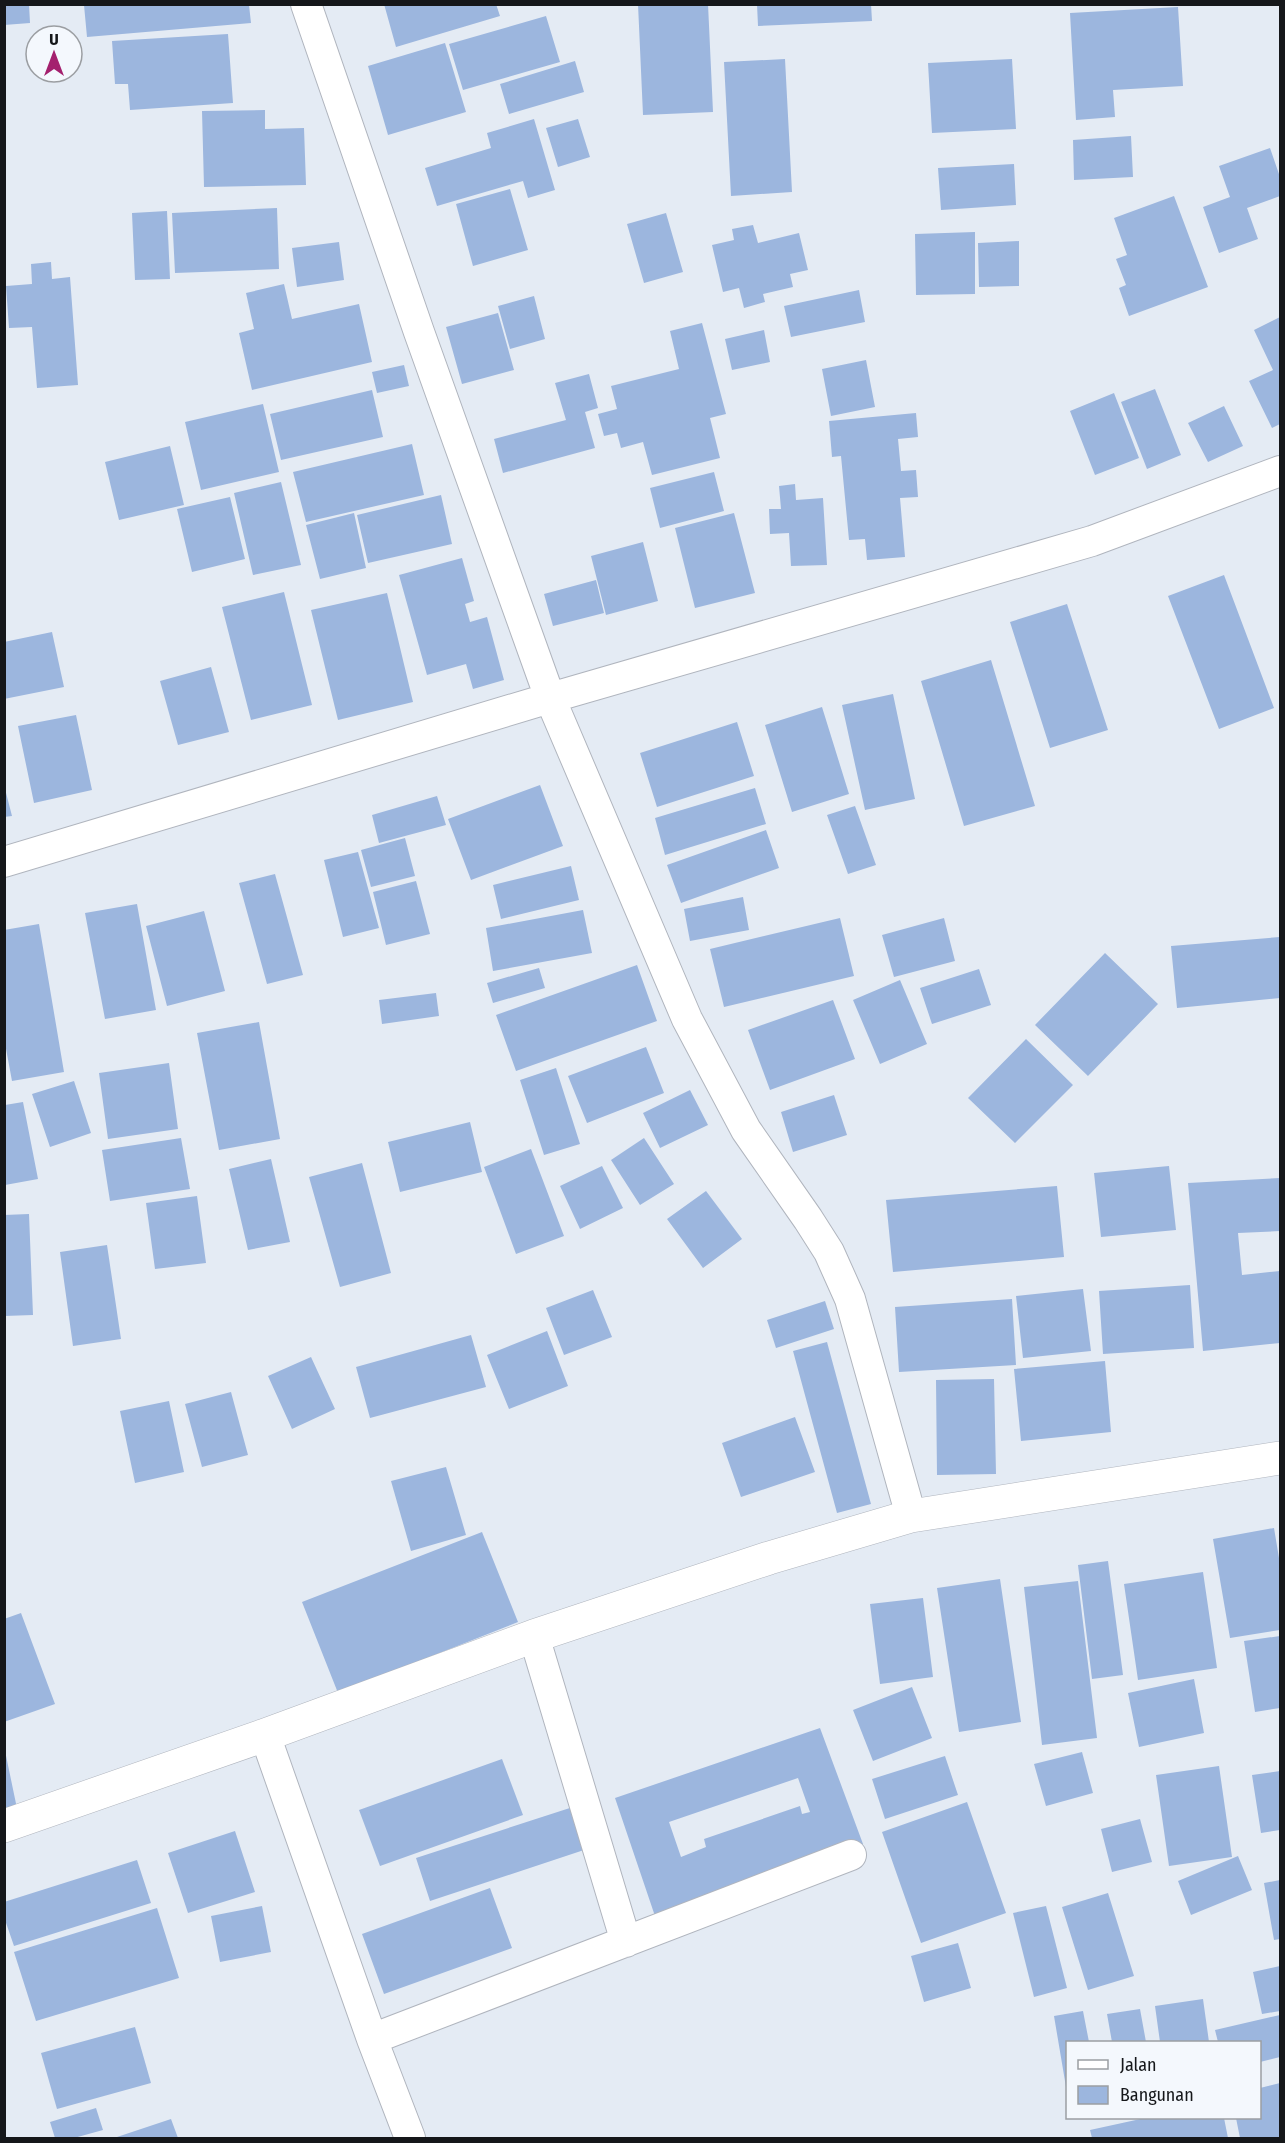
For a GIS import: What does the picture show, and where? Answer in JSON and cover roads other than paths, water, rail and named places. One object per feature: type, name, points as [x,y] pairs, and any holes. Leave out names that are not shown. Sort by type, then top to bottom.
[{"type":"street","points":[[306,4],[423,344],[550,698],[687,1019],[746,1130],[829,1252],[850,1299],[911,1516]]},
{"type":"street","points":[[4,862],[550,698],[1092,541],[1281,471]]},
{"type":"street","points":[[4,1826],[265,1735],[534,1636],[769,1558],[911,1516],[1281,1458]]},
{"type":"street","points":[[534,1636],[626,1942]]},
{"type":"street","points":[[265,1735],[372,2039],[410,2139]]},
{"type":"street","points":[[372,2039],[851,1856]]}]
